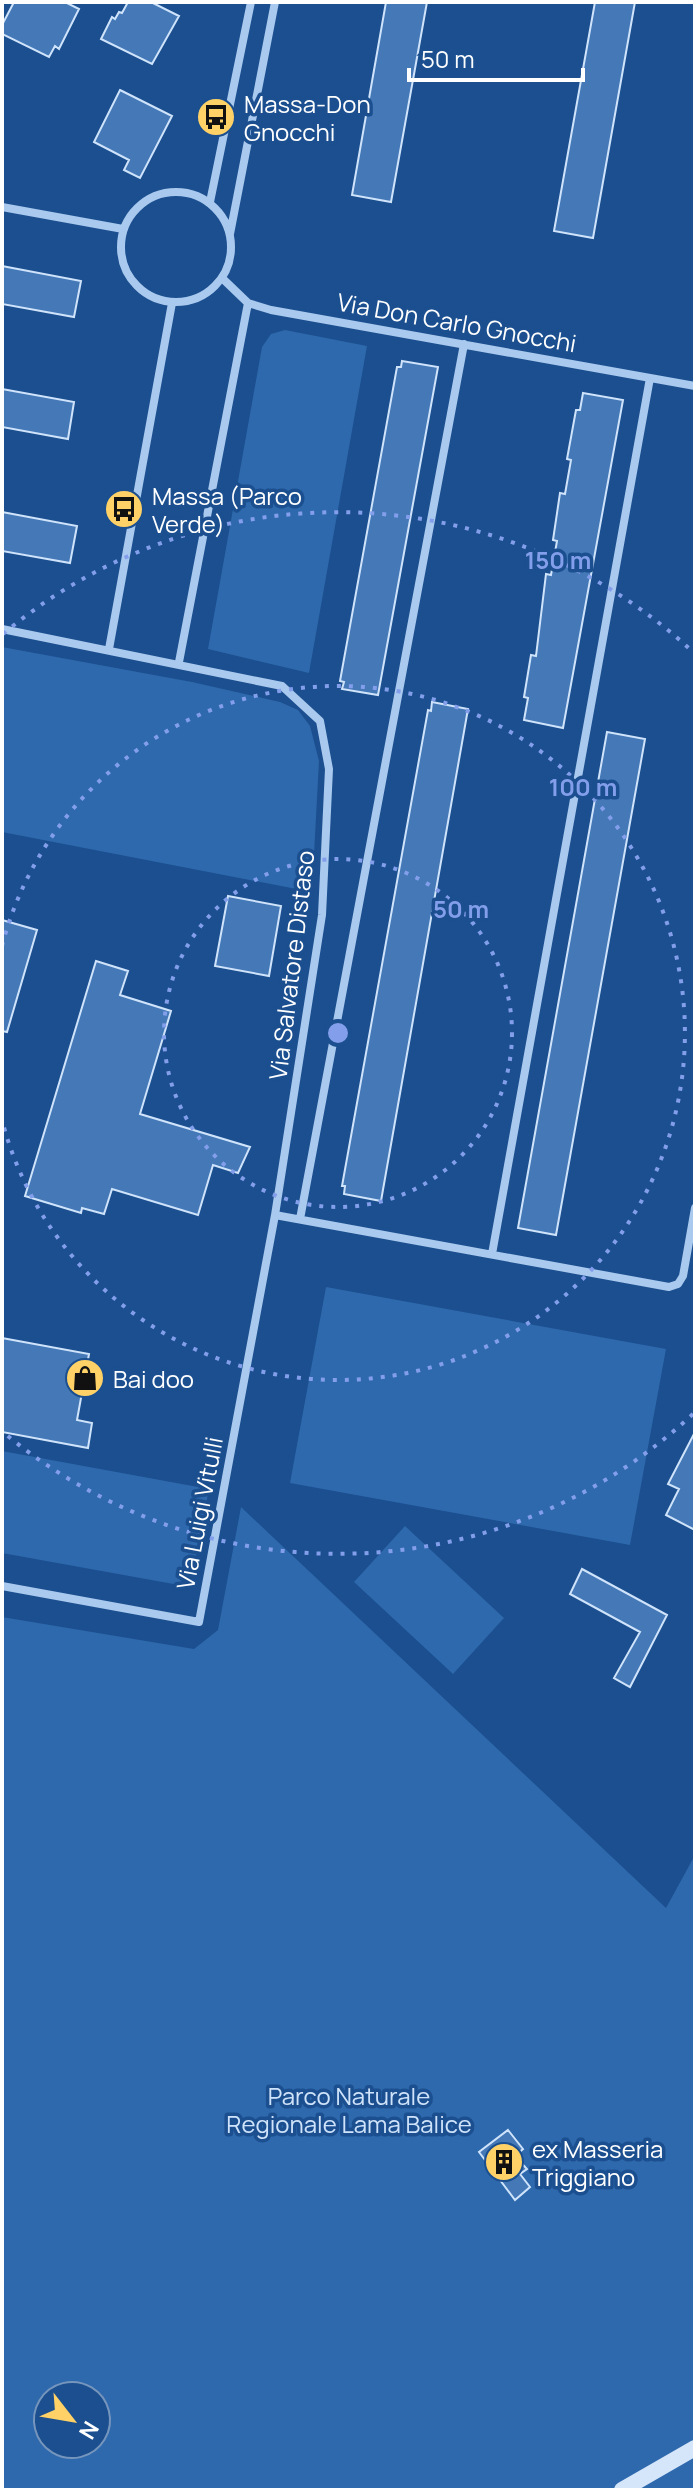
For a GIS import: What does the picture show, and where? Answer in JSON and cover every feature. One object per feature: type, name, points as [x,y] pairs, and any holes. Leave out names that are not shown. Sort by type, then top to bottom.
[{"type":"main road","points":[[622,2490],[695,2448]]},
{"type":"street","points":[[210,202],[251,2]]},
{"type":"street","points":[[230,235],[275,2]]},
{"type":"street","points":[[177,191],[210,202],[226,222],[230,235],[231,250],[222,278],[194,299],[172,303],[144,293],[131,280],[120,246],[123,229],[131,213],[144,201],[177,191]]},
{"type":"street","points":[[2,207],[123,229]]},
{"type":"street","points":[[179,662],[248,303],[222,278]]},
{"type":"street","points":[[109,649],[172,303]]},
{"type":"street","name":"Via Don Carlo Gnocchi","points":[[248,303],[695,386]]},
{"type":"street","points":[[300,1219],[464,344]]},
{"type":"street","points":[[492,1254],[650,378]]},
{"type":"street","name":"Via Salvatore Distaso","points":[[2,629],[179,662],[282,686],[320,721],[329,769],[322,915],[275,1215]]},
{"type":"street","points":[[275,1215],[669,1287],[678,1284],[683,1276],[695,1208]]},
{"type":"street","name":"Via Luigi Vitulli","points":[[2,1586],[199,1622],[275,1215]]},
{"type":"green space","points":[[285,330],[367,346],[309,673],[208,649],[262,347],[271,334]]},
{"type":"green space","points":[[2,647],[192,682],[280,702],[298,710],[310,726],[319,761],[312,892],[2,832]]},
{"type":"green space","points":[[326,1287],[666,1349],[630,1545],[290,1483]]},
{"type":"green space","points":[[2,1451],[209,1489],[190,1587],[2,1553]]},
{"type":"green space","name":"Parco Naturale Regionale Lama Balice","points":[[241,1507],[666,1908],[695,1855],[695,2490],[2,2490],[2,1617],[194,1649],[218,1630]]},
{"type":"green space","points":[[405,1526],[504,1618],[453,1674],[354,1582]]},
{"type":"building","points":[[14,2],[65,2],[79,9],[59,49],[55,46],[49,57],[2,34],[2,25]]},
{"type":"building","points":[[128,2],[151,2],[179,16],[152,64],[101,39],[112,17],[115,19],[119,12],[122,13]]},
{"type":"building","points":[[386,2],[427,2],[391,202],[352,195]]},
{"type":"building","points":[[595,2],[635,2],[593,238],[554,231]]},
{"type":"building","points":[[120,90],[172,116],[140,178],[124,170],[129,160],[94,142]]},
{"type":"building","points":[[2,266],[81,281],[74,317],[2,304]]},
{"type":"building","points":[[402,361],[438,367],[378,695],[342,689],[344,682],[340,681],[397,367],[401,367]]},
{"type":"building","points":[[2,389],[74,402],[68,439],[2,427]]},
{"type":"building","points":[[583,393],[623,400],[563,728],[524,720],[528,698],[524,697],[531,655],[536,656],[546,574],[551,575],[557,541],[553,540],[560,493],[565,494],[571,460],[567,459],[576,410],[580,410]]},
{"type":"building","points":[[2,512],[77,526],[70,563],[2,551]]},
{"type":"building","points":[[432,702],[468,709],[381,1201],[344,1194],[345,1186],[342,1186],[428,710],[431,711]]},
{"type":"building","points":[[607,732],[645,739],[556,1235],[518,1228]]},
{"type":"building","points":[[228,896],[281,906],[269,976],[215,966]]},
{"type":"building","points":[[2,920],[37,930],[7,1032],[2,1031]]},
{"type":"building","points":[[96,961],[128,971],[120,995],[171,1011],[140,1114],[250,1147],[238,1173],[213,1165],[198,1215],[112,1189],[104,1214],[82,1208],[81,1213],[25,1196]]},
{"type":"building","points":[[2,1338],[89,1354],[77,1420],[92,1423],[88,1448],[2,1432]]},
{"type":"building","points":[[695,1432],[695,1530],[666,1515],[679,1489],[668,1484]]},
{"type":"building","points":[[582,1569],[667,1615],[630,1687],[614,1678],[640,1632],[570,1594]]},
{"type":"building","name":"ex Masseria Triggiano","points":[[508,2130],[523,2149],[515,2156],[527,2169],[520,2174],[530,2187],[515,2200],[479,2152]]},
{"type":"place","name":"Massa-Don Gnocchi","points":[[216,117]]},
{"type":"place","name":"Massa (Parco Verde)","points":[[124,509]]},
{"type":"place","name":"Bai doo","points":[[85,1378]]},
{"type":"place","name":"ex Masseria Triggiano","points":[[504,2162]]}]
